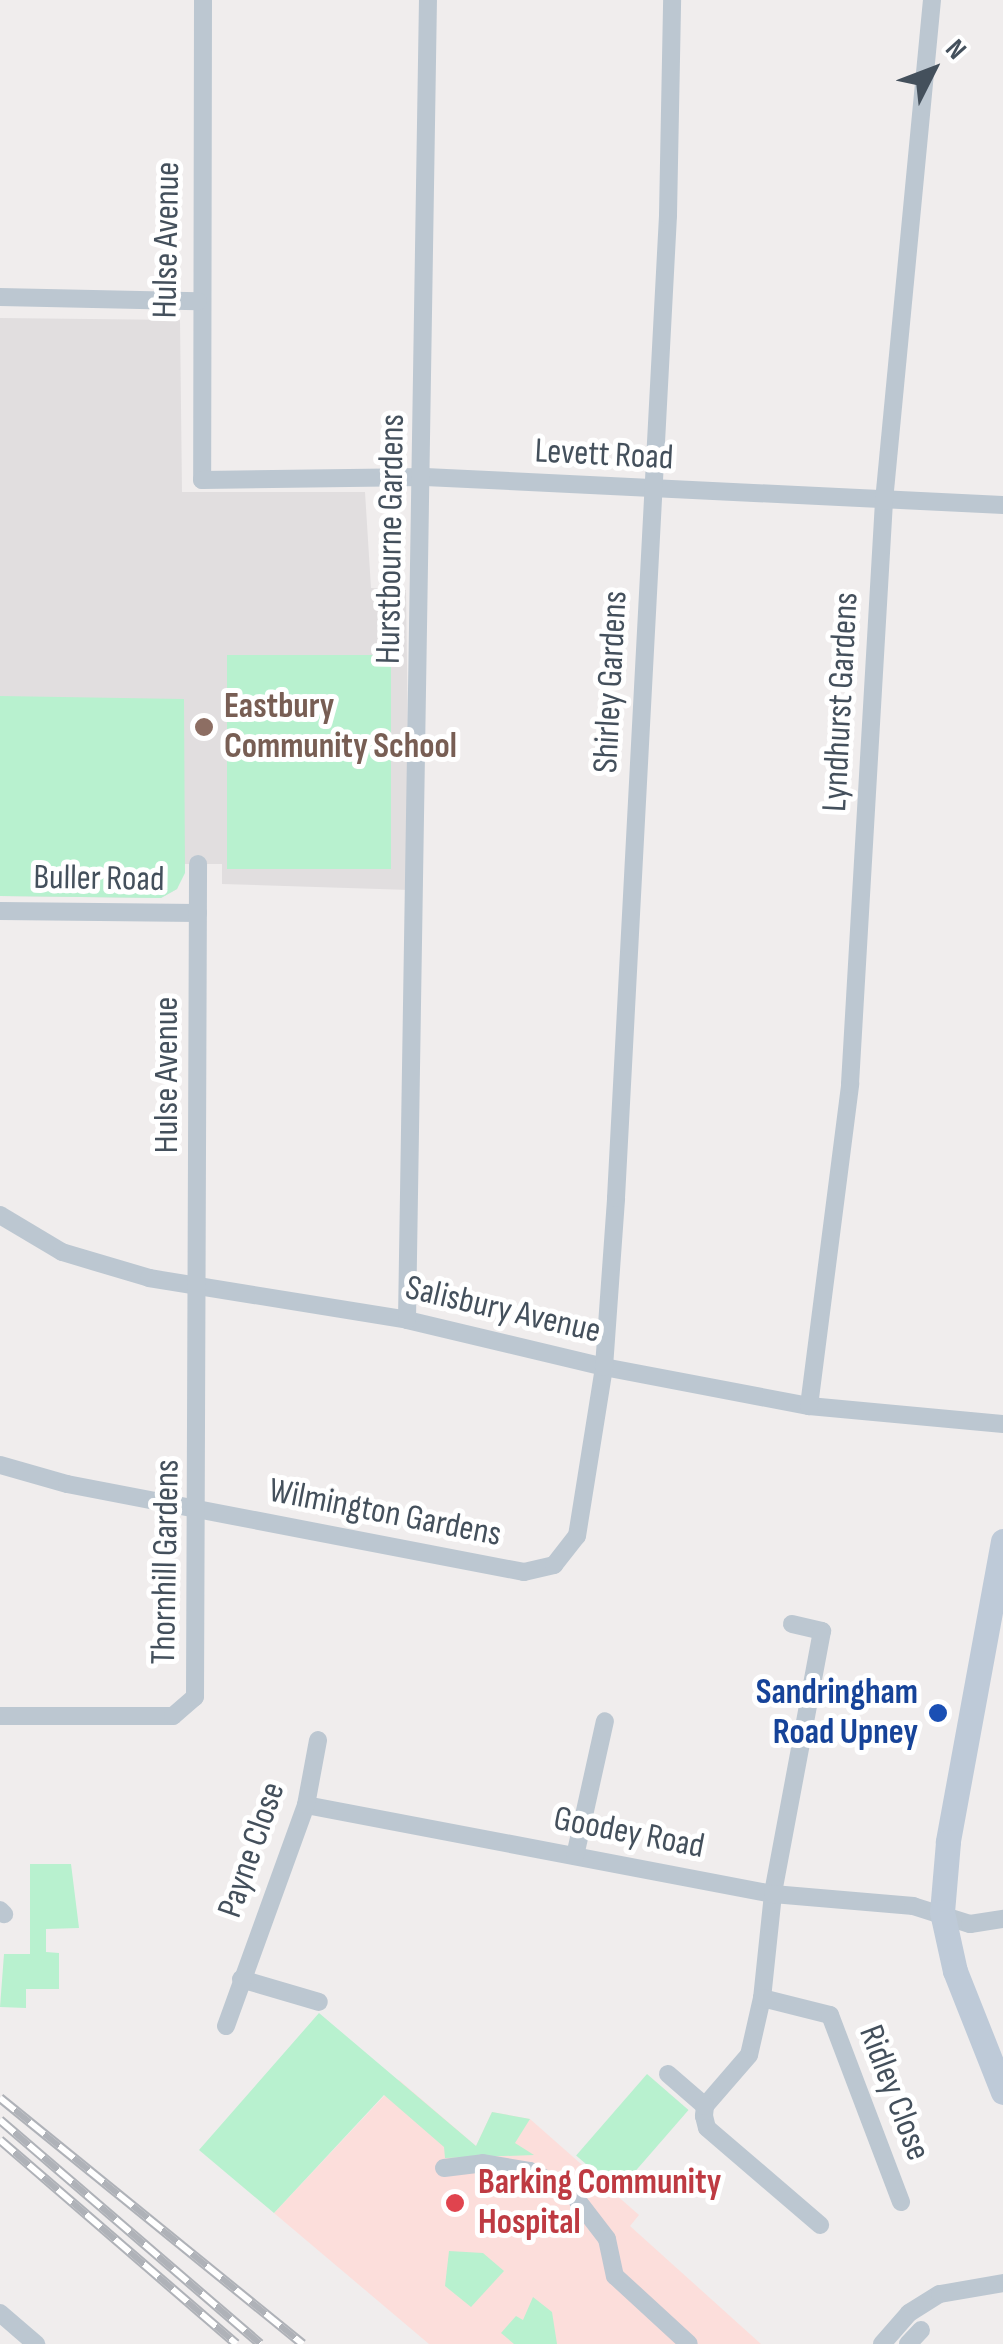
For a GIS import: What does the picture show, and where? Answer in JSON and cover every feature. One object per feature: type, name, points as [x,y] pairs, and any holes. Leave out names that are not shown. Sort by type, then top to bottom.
[{"type":"street","name":"Hulse Avenue","points":[[202,480],[198,300],[203,0]]},
{"type":"street","name":"Hurstbourne Gardens","points":[[408,1320],[425,477],[428,0]]},
{"type":"street","name":"Shirley Gardens","points":[[604,1367],[654,490],[672,0]]},
{"type":"street","name":"Lyndhurst Gardens","points":[[809,1406],[850,1084],[884,501],[932,0]]},
{"type":"street","points":[[0,297],[198,300]]},
{"type":"street","name":"Levett Road","points":[[202,480],[425,477],[1003,505]]},
{"type":"street","name":"Hulse Avenue","points":[[198,864],[201,1286]]},
{"type":"street","name":"Buller Road","points":[[0,911],[198,913]]},
{"type":"street","name":"Salisbury Avenue","points":[[0,1215],[62,1252],[149,1278],[408,1320],[604,1367],[809,1406],[1003,1424]]},
{"type":"street","name":"Thornhill Gardens","points":[[0,1716],[173,1716],[184,1709],[197,1684],[201,1286]]},
{"type":"street","name":"Wilmington Gardens","points":[[0,1466],[200,1510],[524,1572],[554,1564],[577,1536],[604,1367]]},
{"type":"street","points":[[1003,1540],[997,1604],[948,1842],[942,1912],[955,1971],[1003,2092]]},
{"type":"street","points":[[792,1624],[822,1631],[773,1894],[762,1998],[749,2055],[705,2106],[706,2128],[820,2225]]},
{"type":"street","points":[[576,1856],[606,1721]]},
{"type":"street","name":"Payne Close","points":[[226,2026],[306,1805],[318,1740]]},
{"type":"street","name":"Goodey Road","points":[[306,1805],[773,1894],[942,1912],[970,1924],[1003,1919]]},
{"type":"street","points":[[240,1979],[319,2002]]},
{"type":"street","name":"Ridley Close","points":[[762,1998],[830,2016],[900,2202]]},
{"type":"street","points":[[668,2074],[705,2106]]},
{"type":"street","points":[[444,2168],[483,2163],[530,2171],[571,2192],[606,2238],[615,2276],[689,2344]]},
{"type":"street","points":[[882,2344],[909,2312],[940,2294],[1003,2283]]},
{"type":"street","points":[[0,2313],[36,2344]]},
{"type":"shaded area","name":"Eastbury Community School","points":[[0,318],[180,320],[182,492],[365,492],[371,588],[406,590],[410,890],[222,884],[222,864],[185,864],[177,889],[161,898],[0,896]]},
{"type":"shaded area","name":"Barking Community Hospital","points":[[399,2080],[476,2146],[492,2112],[530,2119],[639,2215],[630,2226],[761,2344],[429,2344],[274,2213]]},
{"type":"green space","points":[[227,655],[391,655],[391,869],[227,869]]},
{"type":"green space","points":[[0,696],[184,699],[185,873],[177,889],[161,898],[0,896]]},
{"type":"green space","points":[[30,1864],[71,1864],[79,1928],[46,1929],[46,1952],[59,1953],[59,1989],[26,1989],[26,2008],[0,2007],[4,1954],[30,1954]]},
{"type":"green space","points":[[319,2013],[476,2146],[492,2112],[530,2119],[515,2143],[534,2155],[445,2158],[444,2147],[384,2095],[274,2213],[199,2150]]},
{"type":"green space","points":[[647,2074],[689,2110],[618,2192],[576,2156]]},
{"type":"green space","points":[[449,2251],[483,2253],[504,2271],[471,2307],[445,2286]]},
{"type":"green space","points":[[533,2297],[552,2312],[557,2344],[514,2344],[501,2333],[516,2316],[523,2320]]},
{"type":"railway","points":[[0,2098],[303,2344]]},
{"type":"railway","points":[[0,2120],[260,2344]]},
{"type":"railway","points":[[0,2140],[236,2344]]},
{"type":"place","name":"Eastbury Community School","points":[[204,727]]},
{"type":"place","name":"Sandringham Road Upney","points":[[938,1713]]},
{"type":"place","name":"Barking Community Hospital","points":[[455,2203]]}]
